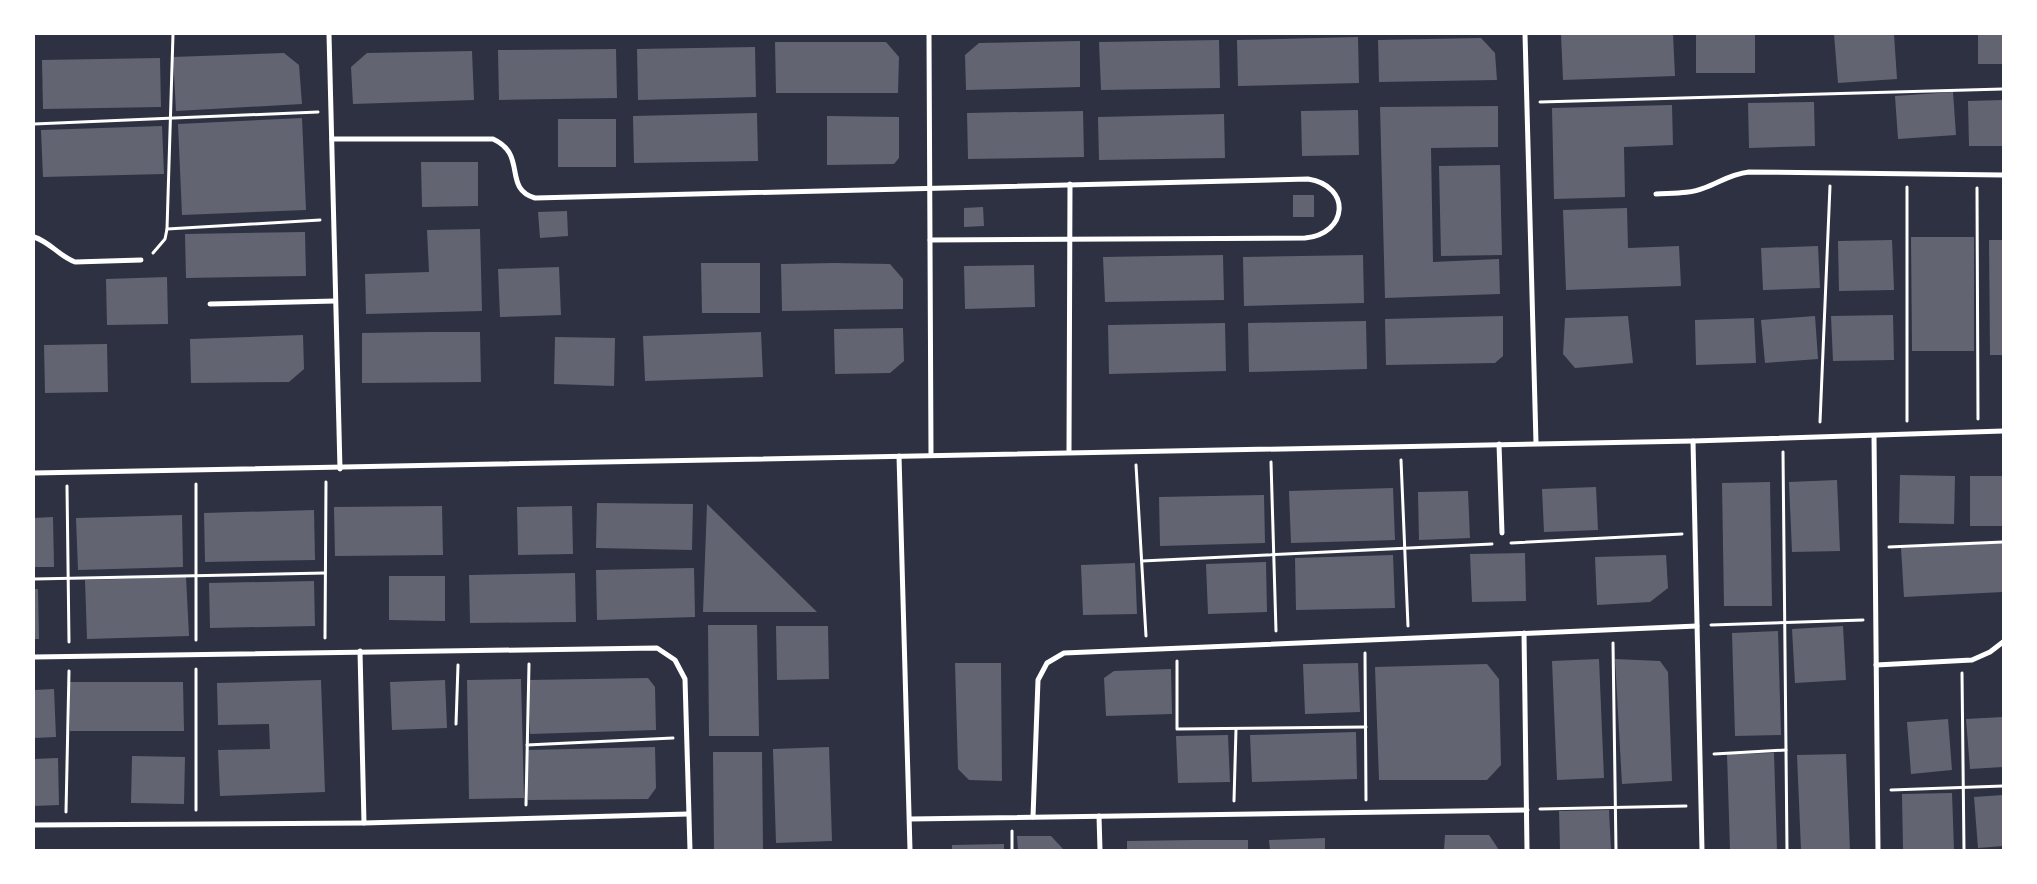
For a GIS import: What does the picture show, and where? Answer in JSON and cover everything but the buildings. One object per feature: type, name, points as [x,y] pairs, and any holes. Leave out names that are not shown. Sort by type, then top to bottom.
[{"type":"street","points":[[329,34],[340,468]]},
{"type":"street","points":[[929,34],[930,455]]},
{"type":"street","points":[[1525,34],[1536,443]]},
{"type":"street","points":[[332,139],[493,139],[507,148],[512,156],[517,185],[521,192],[535,198],[1308,179],[1321,181],[1331,188],[1338,198],[1340,210],[1336,222],[1328,231],[1318,236],[930,240]]},
{"type":"street","points":[[1656,194],[1694,191],[1705,188],[1726,176],[1749,172],[2003,175]]},
{"type":"street","points":[[1069,452],[1070,184]]},
{"type":"street","points":[[34,237],[48,243],[67,259],[75,262],[141,260]]},
{"type":"street","points":[[210,304],[335,301]]},
{"type":"street","points":[[34,473],[326,469],[1069,452],[1693,441],[2003,431]]},
{"type":"street","points":[[1874,436],[1878,850]]},
{"type":"street","points":[[1693,441],[1702,850]]},
{"type":"street","points":[[1499,444],[1502,533]]},
{"type":"street","points":[[899,456],[910,850]]},
{"type":"street","points":[[1033,817],[1037,690],[1041,671],[1047,663],[1064,653],[1697,626]]},
{"type":"street","points":[[1524,633],[1527,850]]},
{"type":"street","points":[[1876,664],[1962,661],[1981,657],[2003,642]]},
{"type":"street","points":[[34,657],[646,646],[667,653],[681,668],[685,679],[690,850]]},
{"type":"street","points":[[360,652],[364,823]]},
{"type":"street","points":[[910,819],[1527,810]]},
{"type":"street","points":[[34,825],[364,823],[688,814]]},
{"type":"street","points":[[1099,816],[1100,850]]},
{"type":"path","points":[[141,260],[159,248],[167,229],[173,34]]},
{"type":"path","points":[[1527,103],[2003,89]]},
{"type":"path","points":[[34,124],[332,112]]},
{"type":"path","points":[[1820,437],[1830,173]]},
{"type":"path","points":[[1907,174],[1907,434]]},
{"type":"path","points":[[1978,175],[1978,432]]},
{"type":"path","points":[[167,229],[333,220]]},
{"type":"path","points":[[1783,439],[1787,850]]},
{"type":"path","points":[[1401,446],[1408,638]]},
{"type":"path","points":[[1271,449],[1276,644]]},
{"type":"path","points":[[1136,451],[1147,649]]},
{"type":"path","points":[[325,652],[326,469]]},
{"type":"path","points":[[1142,561],[1695,534]]},
{"type":"path","points":[[1875,547],[2003,542]]},
{"type":"path","points":[[34,579],[326,572]]},
{"type":"path","points":[[1697,626],[1876,619]]},
{"type":"path","points":[[1613,630],[1616,850]]},
{"type":"path","points":[[1365,640],[1367,812]]},
{"type":"path","points":[[526,819],[529,648]]},
{"type":"path","points":[[1177,648],[1177,729],[1366,727]]},
{"type":"path","points":[[456,724],[458,650]]},
{"type":"path","points":[[1962,661],[1964,850]]},
{"type":"path","points":[[1233,814],[1236,728]]},
{"type":"path","points":[[527,745],[686,738]]},
{"type":"path","points":[[1701,754],[1786,750]]},
{"type":"path","points":[[1877,791],[2003,786]]},
{"type":"path","points":[[1527,810],[1702,805]]}]
